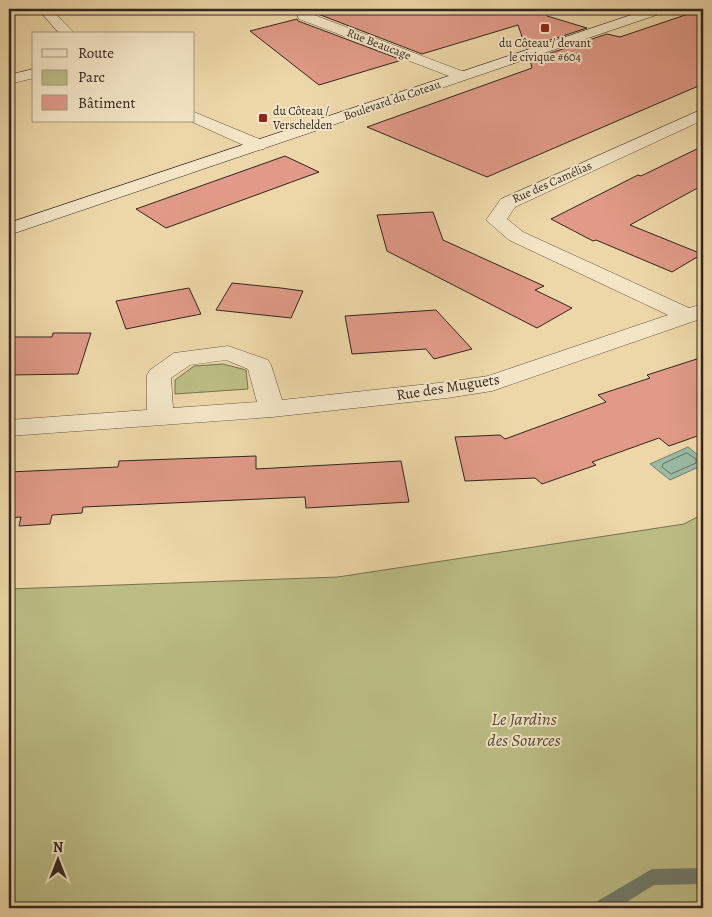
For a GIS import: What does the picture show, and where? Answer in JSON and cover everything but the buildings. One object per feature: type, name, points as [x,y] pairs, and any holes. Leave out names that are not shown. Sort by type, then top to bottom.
[{"type":"street","points":[[44,9],[66,32]]},
{"type":"street","name":"Rue Beaucage","points":[[302,9],[300,10],[304,16],[462,76]]},
{"type":"street","name":"Boulevard du Coteau","points":[[299,115],[623,9]]},
{"type":"street","name":"Boulevard du Coteau","points":[[100,180],[462,76],[661,9]]},
{"type":"street","points":[[9,80],[32,74]]},
{"type":"street","name":"Rue des Camélias","points":[[696,314],[516,236],[496,220],[508,202],[703,114]]},
{"type":"street","points":[[195,117],[250,137]]},
{"type":"street","name":"Boulevard du Coteau","points":[[9,229],[250,137]]},
{"type":"street","name":"Rue des Muguets","points":[[9,428],[272,409],[447,390],[492,383],[696,314]]},
{"type":"street","points":[[160,416],[159,375],[184,358],[228,353],[260,365],[272,409]]},
{"type":"green space","points":[[223,364],[246,370],[248,389],[175,394],[175,380],[194,366]]},
{"type":"green space","name":"Le Jardins des Sources","points":[[703,514],[703,908],[9,908],[9,589],[338,577],[684,524]]},
{"type":"water","points":[[688,447],[703,459],[703,465],[670,480],[650,464]]},
{"type":"waterway","points":[[602,908],[652,877],[703,876]]},
{"type":"place","name":"du Côteau / devant le civique #604","points":[[545,28]]},
{"type":"place","name":"du Côteau / Verschelden","points":[[263,118]]}]
